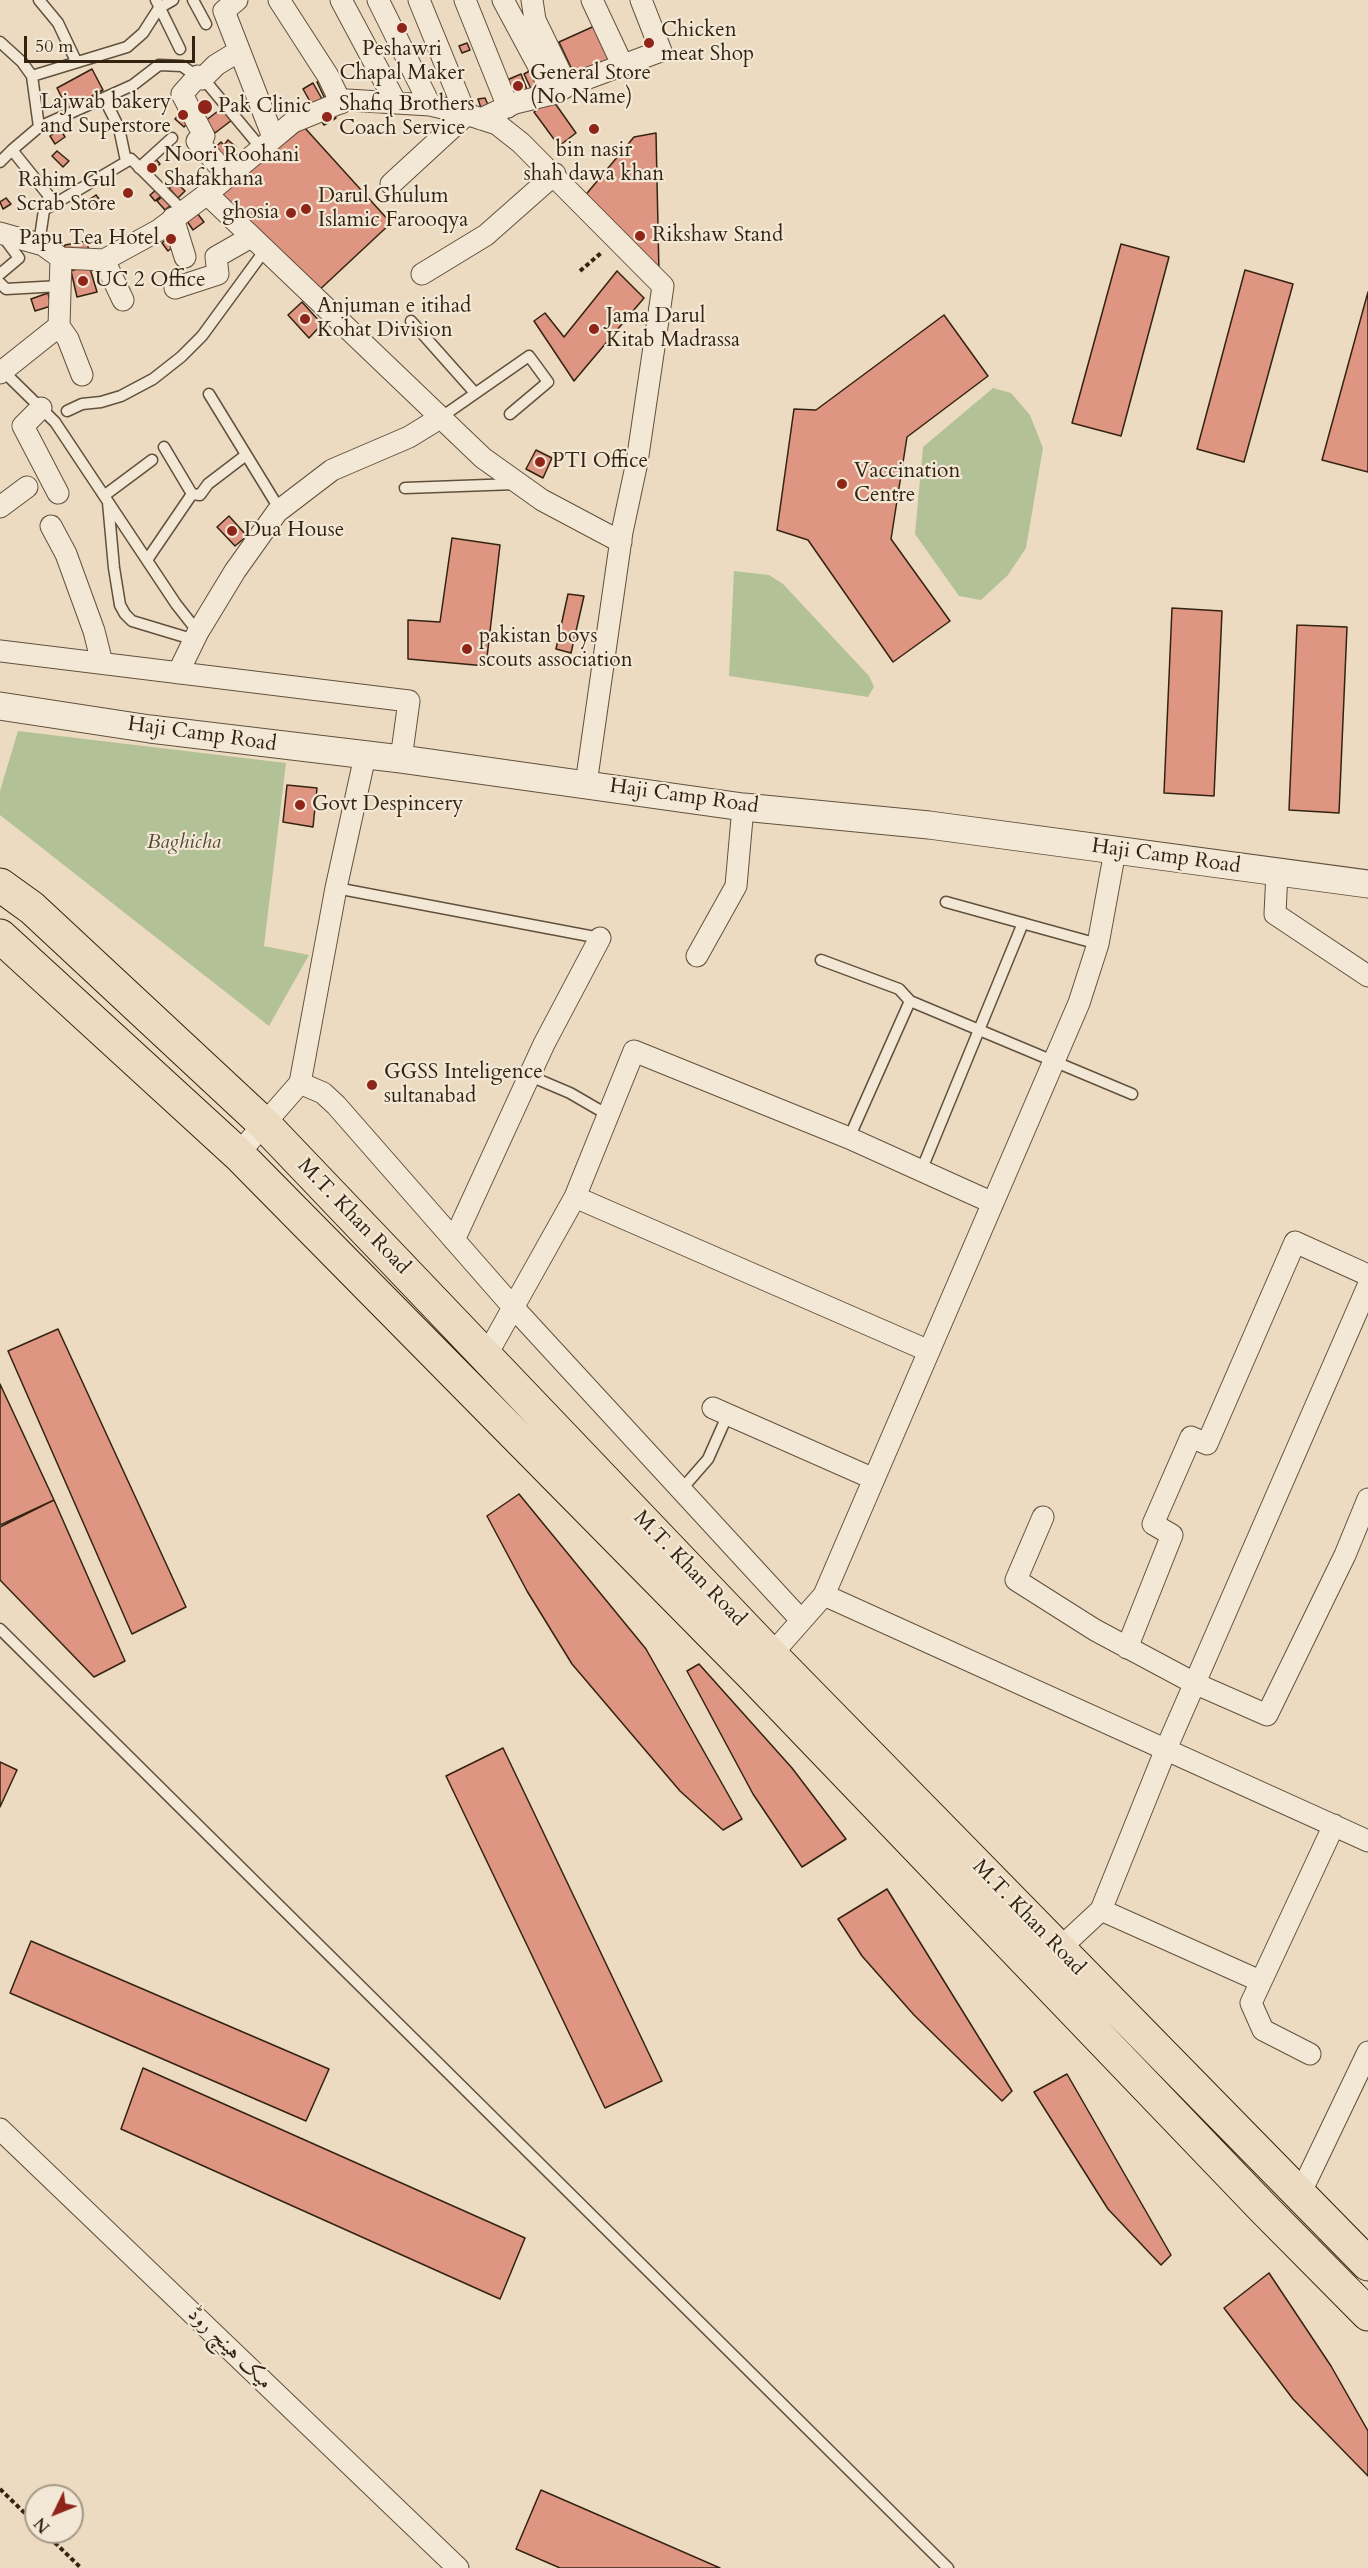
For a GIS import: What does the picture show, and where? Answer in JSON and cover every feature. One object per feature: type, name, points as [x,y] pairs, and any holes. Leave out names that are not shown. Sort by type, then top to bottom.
[{"type":"highway","name":"M.T. Khan Road","points":[[0,885],[32,908],[264,1124],[771,1654],[1058,1950],[1368,2264]]},
{"type":"highway","name":"M.T. Khan Road","points":[[0,936],[238,1154],[752,1675],[1264,2209],[1368,2314]]},
{"type":"street","points":[[237,0],[224,11],[239,51],[266,143]]},
{"type":"street","points":[[279,0],[328,76],[341,103]]},
{"type":"street","points":[[341,0],[396,103]]},
{"type":"street","points":[[378,0],[430,105]]},
{"type":"street","points":[[419,0],[473,117]]},
{"type":"street","points":[[465,0],[507,107]]},
{"type":"street","points":[[503,0],[560,90]]},
{"type":"street","points":[[532,0],[535,20],[560,90]]},
{"type":"street","points":[[592,0],[622,64]]},
{"type":"street","points":[[391,184],[473,117],[560,90],[622,64],[661,51],[641,0]]},
{"type":"street","points":[[228,176],[197,141],[204,136],[182,94],[200,77],[239,51]]},
{"type":"street","points":[[0,233],[39,244],[61,258],[104,260],[159,230],[207,194],[293,122],[347,100],[430,105],[497,124],[555,174],[663,285],[637,462],[621,543],[586,784]]},
{"type":"street","points":[[422,274],[486,235],[555,174]]},
{"type":"street","points":[[207,194],[483,458],[542,500],[621,543]]},
{"type":"street","points":[[178,215],[184,257]]},
{"type":"street","points":[[175,288],[218,274],[216,257],[258,244]]},
{"type":"street","points":[[61,258],[59,327],[68,339],[82,375]]},
{"type":"street","points":[[104,260],[123,300]]},
{"type":"street","points":[[2,372],[59,327]]},
{"type":"street","points":[[41,408],[23,426],[58,493]]},
{"type":"street","points":[[178,673],[196,636],[235,571],[280,510],[332,470],[409,437],[440,418]]},
{"type":"street","points":[[0,507],[27,487]]},
{"type":"street","points":[[51,526],[66,554],[94,631],[102,663]]},
{"type":"street","points":[[0,651],[409,701],[401,759]]},
{"type":"street","name":"Haji Camp Road","points":[[0,706],[150,729],[401,759],[743,807],[929,825],[1368,884]]},
{"type":"street","points":[[238,1154],[300,1083],[336,888],[365,756]]},
{"type":"street","points":[[697,956],[736,886],[743,807]]},
{"type":"street","points":[[771,1654],[824,1595],[1079,1003],[1098,944],[1116,851]]},
{"type":"street","points":[[1277,872],[1275,914],[1368,976]]},
{"type":"street","points":[[454,1240],[530,1076],[600,938]]},
{"type":"street","points":[[486,1356],[575,1197],[634,1051],[849,1138],[993,1203]]},
{"type":"street","points":[[300,1083],[323,1093],[336,1105],[513,1307],[801,1620]]},
{"type":"street","points":[[575,1197],[929,1351]]},
{"type":"street","points":[[1127,1648],[1172,1535],[1153,1524],[1191,1437],[1207,1444],[1295,1242],[1368,1275]]},
{"type":"street","points":[[1058,1950],[1101,1910],[1194,1683],[1368,1286]]},
{"type":"street","points":[[721,1411],[874,1479]]},
{"type":"street","points":[[1043,1517],[1016,1580],[1127,1648],[1194,1683],[1267,1715],[1345,1555],[1368,1498]]},
{"type":"street","points":[[824,1595],[1368,1841]]},
{"type":"street","points":[[1310,2054],[1263,2030],[1251,2003],[1334,1825]]},
{"type":"street","points":[[1101,1910],[1260,1981]]},
{"type":"street","points":[[1300,2194],[1368,2052]]},
{"type":"street","name":"میک ہینچ روڈ","points":[[0,2129],[458,2568]]},
{"type":"lane","points":[[39,0],[58,23],[76,61]]},
{"type":"lane","points":[[32,76],[127,46],[143,33],[158,4],[173,0]]},
{"type":"lane","points":[[192,0],[206,24]]},
{"type":"lane","points":[[158,4],[180,49]]},
{"type":"lane","points":[[0,42],[22,62],[32,76],[39,127]]},
{"type":"lane","points":[[39,244],[44,210],[49,196],[4,156],[39,127],[133,86],[159,65],[182,66],[200,77],[256,142],[266,143]]},
{"type":"lane","points":[[104,98],[119,128],[126,161]]},
{"type":"lane","points":[[140,168],[172,138]]},
{"type":"lane","points":[[44,210],[131,159],[178,215]]},
{"type":"lane","points":[[0,233],[19,258],[0,274]]},
{"type":"lane","points":[[67,411],[82,404],[101,402],[121,396],[153,379],[181,357],[202,336],[258,244]]},
{"type":"lane","points":[[0,283],[6,289],[60,286]]},
{"type":"lane","points":[[411,321],[475,393]]},
{"type":"lane","points":[[440,418],[529,356],[548,382],[510,414]]},
{"type":"lane","points":[[2,372],[55,422],[196,636]]},
{"type":"lane","points":[[208,394],[280,510]]},
{"type":"lane","points":[[164,447],[192,494]]},
{"type":"lane","points":[[192,494],[200,495],[208,484],[246,455]]},
{"type":"lane","points":[[106,497],[152,460]]},
{"type":"lane","points":[[405,488],[519,484]]},
{"type":"lane","points":[[147,560],[192,494]]},
{"type":"lane","points":[[106,497],[120,605],[125,614],[132,621],[196,636]]},
{"type":"lane","points":[[336,888],[600,938]]},
{"type":"lane","points":[[946,902],[1098,944]]},
{"type":"lane","points":[[921,1171],[1023,923]]},
{"type":"lane","points":[[821,960],[899,990],[910,1001],[1053,1063],[1132,1094]]},
{"type":"lane","points":[[849,1138],[910,1001]]},
{"type":"lane","points":[[530,1076],[570,1093],[608,1115]]},
{"type":"lane","points":[[681,1490],[708,1459],[721,1411]]},
{"type":"lane","points":[[0,1629],[948,2568]]},
{"type":"path","points":[[0,2489],[24,2512]]},
{"type":"path","points":[[56,2544],[81,2568]]},
{"type":"green space","points":[[993,388],[1011,393],[1030,415],[1043,448],[1026,548],[1008,575],[981,600],[959,596],[915,534],[923,447]]},
{"type":"green space","points":[[734,571],[769,575],[783,584],[869,676],[874,687],[868,697],[729,676]]},
{"type":"green space","name":"Baghicha","points":[[18,731],[286,763],[264,946],[309,955],[269,1026],[0,815],[0,791]]},
{"type":"building","points":[[599,24],[614,60],[575,76],[559,42]]},
{"type":"building","points":[[467,43],[470,50],[462,53],[459,46]]},
{"type":"building","points":[[535,68],[544,88],[533,93],[524,74]]},
{"type":"building","points":[[92,69],[103,90],[68,110],[57,88]]},
{"type":"building","name":"General Store (No Name)","points":[[521,74],[528,92],[515,98],[507,80]]},
{"type":"building","points":[[326,78],[335,96],[326,101],[317,82]]},
{"type":"building","points":[[313,83],[322,99],[312,105],[303,89]]},
{"type":"building","points":[[485,98],[489,107],[481,108],[478,99]]},
{"type":"building","points":[[552,99],[576,133],[559,146],[534,112]]},
{"type":"building","name":"Pak Clinic","points":[[207,101],[212,106],[203,113],[199,108]]},
{"type":"building","points":[[222,108],[232,120],[215,133],[205,121]]},
{"type":"building","name":"Shafiq Brothers Coach Service","points":[[331,109],[336,118],[324,125],[319,117]]},
{"type":"building","name":"Lajwab bakery and Superstore","points":[[182,111],[191,119],[184,127],[175,119]]},
{"type":"building","name":"Darul Ghulum Islamic Farooqya","points":[[304,127],[391,223],[315,294],[219,196]]},
{"type":"building","points":[[60,129],[65,137],[55,144],[50,136]]},
{"type":"building","name":"Rikshaw Stand","points":[[656,133],[659,274],[583,198],[634,137]]},
{"type":"building","points":[[228,140],[236,147],[231,152],[224,145]]},
{"type":"building","points":[[221,142],[231,153],[220,163],[210,152]]},
{"type":"building","points":[[57,151],[69,161],[63,167],[52,156]]},
{"type":"building","name":"Noori Roohani Shafakhana","points":[[154,157],[160,164],[152,171],[146,164]]},
{"type":"building","points":[[176,182],[185,191],[178,198],[169,188]]},
{"type":"building","points":[[157,189],[162,195],[155,201],[150,195]]},
{"type":"building","points":[[96,195],[100,200],[94,204],[90,199]]},
{"type":"building","points":[[163,196],[171,205],[165,210],[157,201]]},
{"type":"building","points":[[6,198],[11,204],[3,209],[0,202]]},
{"type":"building","points":[[197,213],[204,222],[193,230],[187,221]]},
{"type":"building","name":"Papu Tea Hotel","points":[[172,235],[178,243],[168,251],[162,243]]},
{"type":"building","points":[[87,241],[90,257],[62,256],[65,245]]},
{"type":"building","points":[[1121,244],[1169,257],[1121,436],[1072,423]]},
{"type":"building","name":"UC 2 Office","points":[[89,265],[97,292],[77,297],[71,271]]},
{"type":"building","points":[[1245,270],[1293,284],[1244,462],[1197,449]]},
{"type":"building","name":"Jama Darul Kitab Madrassa","points":[[617,271],[644,298],[574,381],[534,321],[545,313],[564,337]]},
{"type":"building","points":[[1368,292],[1368,472],[1322,460]]},
{"type":"building","points":[[48,293],[51,306],[35,311],[31,299]]},
{"type":"building","name":"Anjuman e itihad Kohat Division","points":[[302,302],[322,324],[309,338],[288,315]]},
{"type":"building","name":"Vaccination Centre","points":[[944,315],[988,376],[907,437],[891,539],[950,621],[893,662],[808,540],[777,530],[794,409],[816,410]]},
{"type":"building","name":"PTI Office","points":[[536,450],[552,458],[543,478],[526,469]]},
{"type":"building","name":"Dua House","points":[[229,516],[247,536],[235,546],[217,527]]},
{"type":"building","points":[[452,538],[500,545],[486,666],[408,659],[408,620],[440,622]]},
{"type":"building","points":[[568,594],[584,596],[571,653],[556,649]]},
{"type":"building","points":[[1172,608],[1222,611],[1214,796],[1164,793]]},
{"type":"building","points":[[1297,625],[1347,627],[1339,813],[1289,810]]},
{"type":"building","name":"Govt Despincery","points":[[287,785],[317,788],[313,827],[283,822]]},
{"type":"building","points":[[58,1329],[186,1607],[132,1634],[8,1351]]},
{"type":"building","points":[[0,1384],[54,1500],[0,1525]]},
{"type":"building","points":[[519,1494],[646,1649],[742,1819],[723,1830],[680,1791],[572,1664],[527,1591],[487,1516]]},
{"type":"building","points":[[54,1500],[125,1661],[94,1677],[0,1580],[0,1527]]},
{"type":"building","points":[[699,1664],[792,1768],[846,1839],[802,1867],[753,1794],[687,1671]]},
{"type":"building","points":[[503,1748],[662,2081],[605,2108],[446,1776]]},
{"type":"building","points":[[0,1762],[17,1770],[0,1807]]},
{"type":"building","points":[[887,1889],[1012,2091],[1002,2101],[914,2015],[862,1956],[838,1919]]},
{"type":"building","points":[[31,1941],[329,2069],[306,2121],[10,1993]]},
{"type":"building","points":[[143,2068],[525,2238],[500,2299],[121,2129]]},
{"type":"building","points":[[1067,2074],[1171,2255],[1161,2265],[1108,2209],[1034,2092]]},
{"type":"building","points":[[1269,2273],[1331,2366],[1368,2431],[1368,2476],[1293,2399],[1224,2308]]},
{"type":"building","points":[[541,2490],[720,2568],[560,2568],[516,2549]]},
{"type":"place","name":"Peshawri Chapal Maker","points":[[402,28]]},
{"type":"place","name":"Chicken meat Shop","points":[[649,43]]},
{"type":"place","name":"General Store (No Name)","points":[[518,86]]},
{"type":"place","name":"Pak Clinic","points":[[205,107]]},
{"type":"place","name":"Lajwab bakery and Superstore","points":[[183,115]]},
{"type":"place","name":"Shafiq Brothers Coach Service","points":[[327,117]]},
{"type":"place","name":"bin nasir shah dawa khan","points":[[594,129]]},
{"type":"place","name":"Noori Roohani Shafakhana","points":[[152,168]]},
{"type":"place","name":"Rahim Gul Scrab Store","points":[[128,193]]},
{"type":"place","name":"Darul Ghulum Islamic Farooqya","points":[[306,209]]},
{"type":"place","name":"ghosia","points":[[291,213]]},
{"type":"place","name":"Rikshaw Stand","points":[[640,236]]},
{"type":"place","name":"Papu Tea Hotel","points":[[171,239]]},
{"type":"place","name":"UC 2 Office","points":[[83,281]]},
{"type":"place","name":"Anjuman e itihad Kohat Division","points":[[305,319]]},
{"type":"place","name":"Jama Darul Kitab Madrassa","points":[[594,329]]},
{"type":"place","name":"PTI Office","points":[[540,462]]},
{"type":"place","name":"Vaccination Centre","points":[[842,484]]},
{"type":"place","name":"Dua House","points":[[232,531]]},
{"type":"place","name":"pakistan boys scouts association","points":[[467,649]]},
{"type":"place","name":"Govt Despincery","points":[[300,805]]},
{"type":"place","name":"GGSS Inteligence sultanabad","points":[[372,1085]]}]
